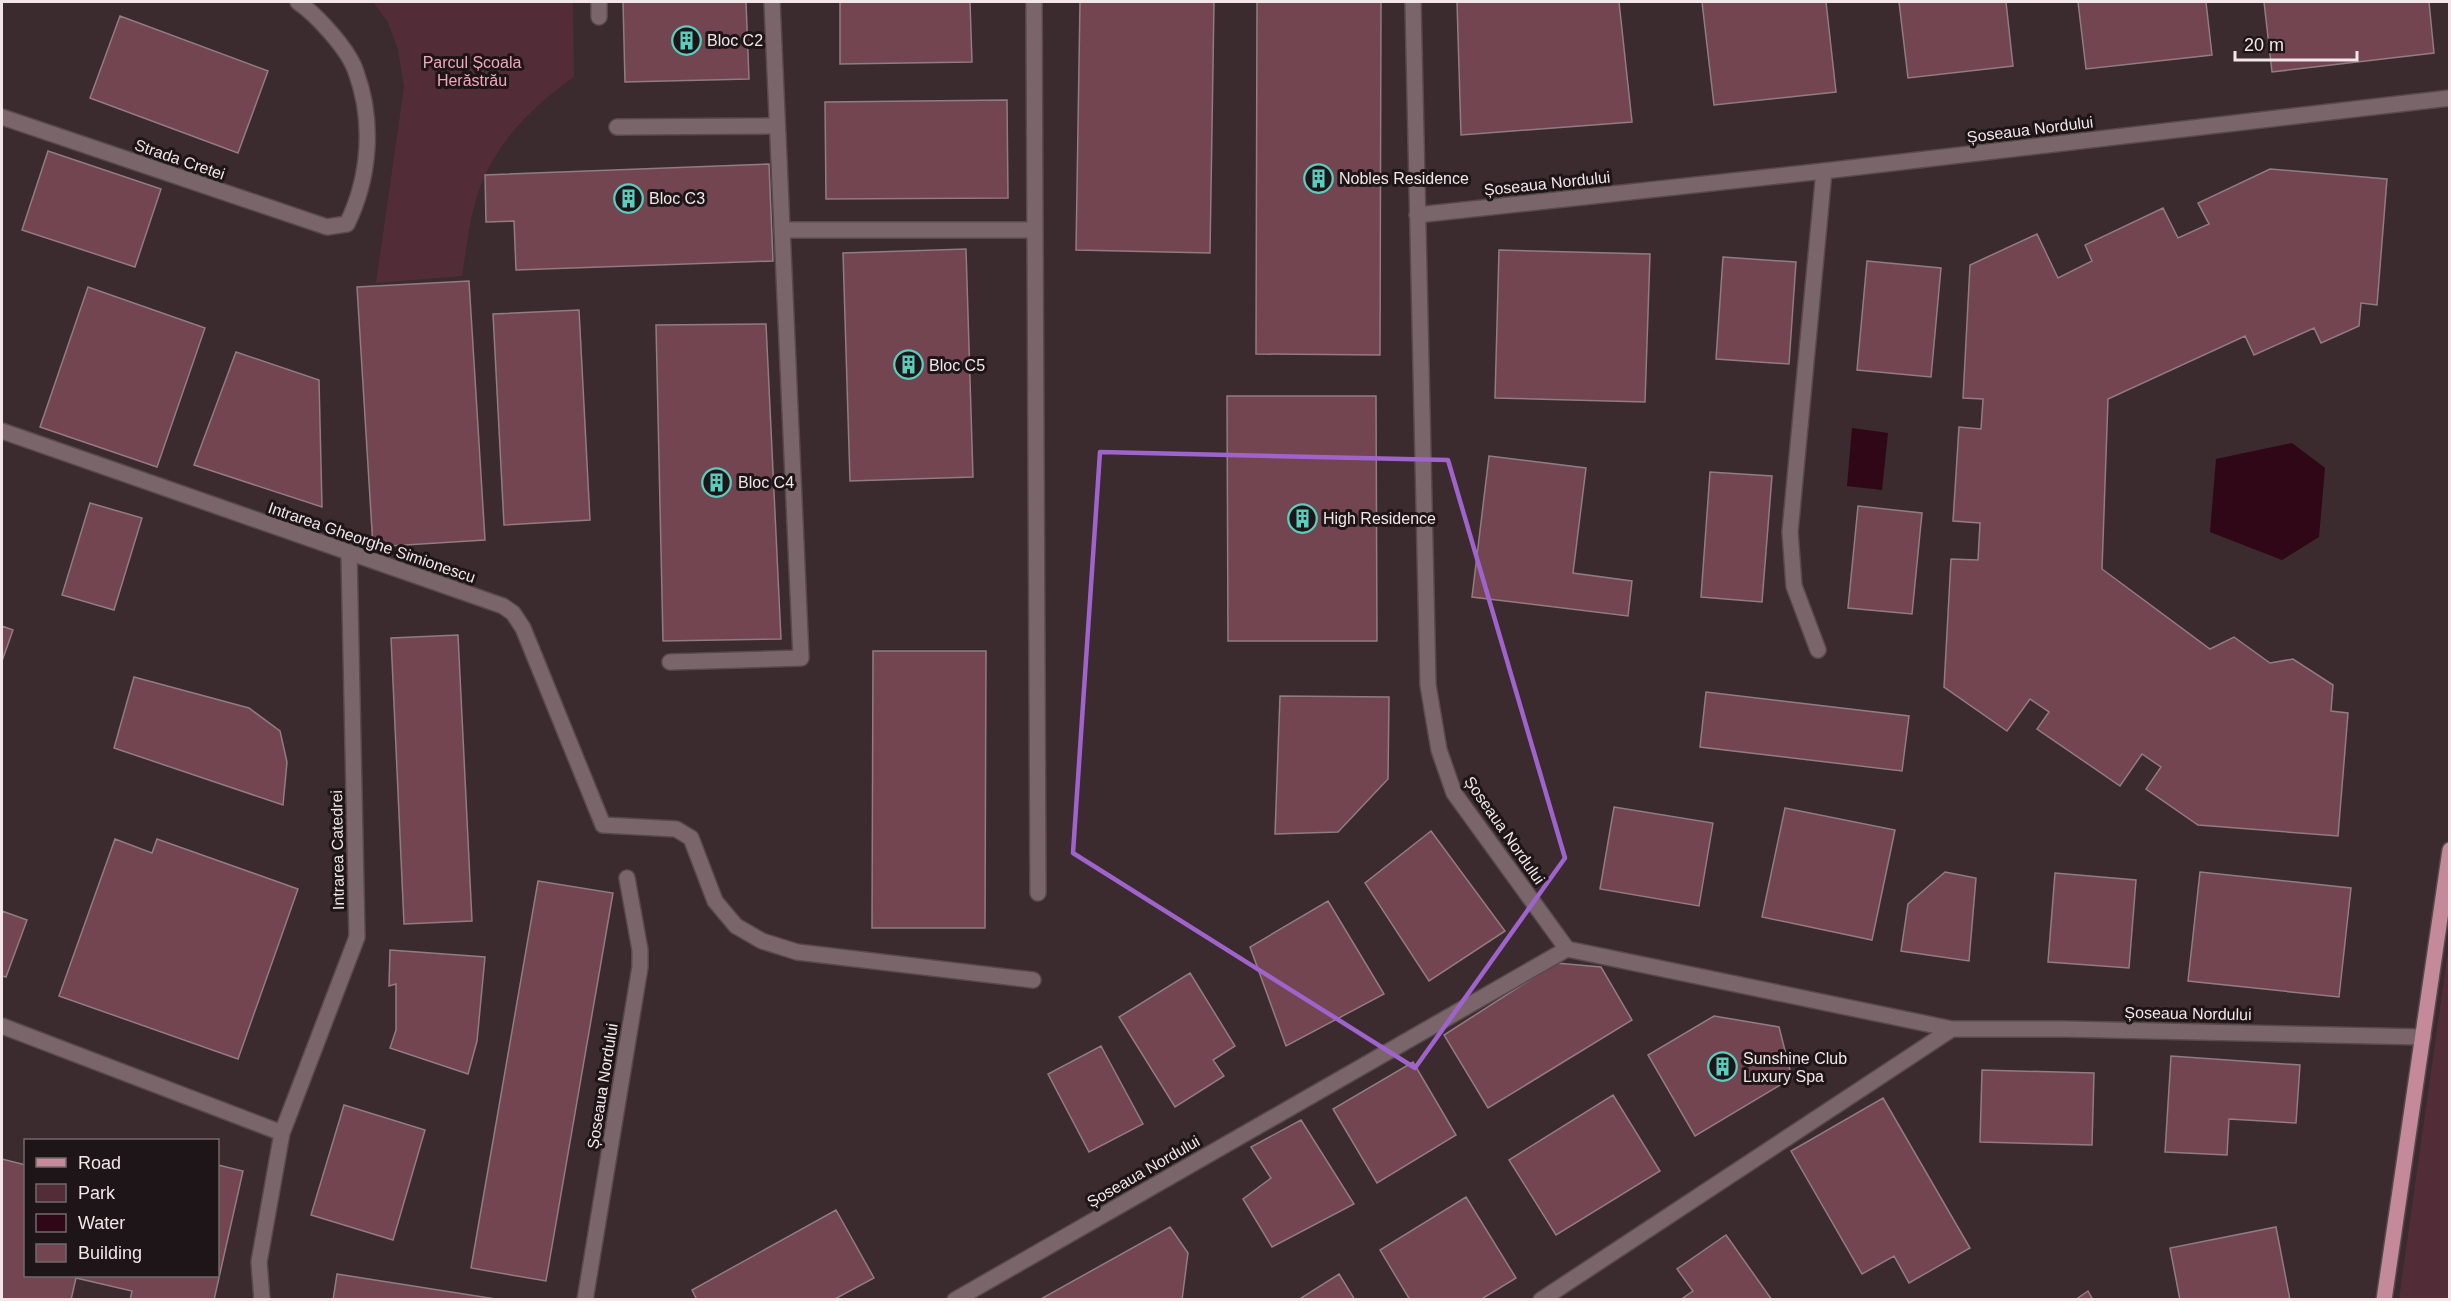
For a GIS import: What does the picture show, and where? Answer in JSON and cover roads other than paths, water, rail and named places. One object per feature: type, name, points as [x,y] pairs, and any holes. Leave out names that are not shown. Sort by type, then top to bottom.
[{"type":"main road","points":[[2384,1299],[2450,850]]},
{"type":"street","name":"Strada Cretei","points":[[2,117],[327,227],[347,224],[359,200],[369,127],[356,70],[318,16],[298,2]]},
{"type":"street","points":[[670,662],[801,658],[772,2]]},
{"type":"street","points":[[1034,2],[1038,893]]},
{"type":"street","points":[[1413,2],[1417,214]]},
{"type":"street","name":"Șoseaua Nordului","points":[[1567,949],[1454,794],[1439,750],[1428,685],[1417,214],[1824,171],[2450,98]]},
{"type":"street","points":[[617,127],[777,126]]},
{"type":"street","points":[[1818,650],[1794,586],[1790,532],[1824,171]]},
{"type":"street","points":[[782,230],[1035,230]]},
{"type":"street","name":"Intrarea Gheorghe Simionescu","points":[[2,431],[502,606],[513,613],[523,628],[603,825],[675,829],[691,838],[715,901],[736,926],[762,941],[797,952],[1033,980]]},
{"type":"street","name":"Intrarea Catedrei","points":[[262,1299],[259,1262],[282,1133],[357,937],[350,553]]},
{"type":"street","name":"Șoseaua Nordului","points":[[585,1299],[640,967],[640,950],[627,878]]},
{"type":"street","name":"Șoseaua Nordului","points":[[955,1299],[1567,949],[1952,1029],[2064,1029],[2423,1037]]},
{"type":"street","points":[[2,1026],[282,1133]]},
{"type":"street","points":[[1541,1299],[1952,1029]]},
{"type":"water","points":[[1852,428],[1888,433],[1882,490],[1847,486]]},
{"type":"water","points":[[2292,443],[2325,468],[2319,537],[2282,560],[2210,532],[2216,459]]},
{"type":"place","name":"Bloc C2","points":[[686,40]]},
{"type":"place","name":"Nobles Residence","points":[[1318,178]]},
{"type":"place","name":"Bloc C3","points":[[628,198]]},
{"type":"place","name":"Bloc C5","points":[[908,365]]},
{"type":"place","name":"Bloc C4","points":[[717,482]]},
{"type":"place","name":"High Residence","points":[[1302,518]]},
{"type":"place","name":"Sunshine Club Luxury Spa","points":[[1722,1067]]},
{"type":"park label","name":"Parcul Școala Herăstrău","points":[[472,71]]}]
